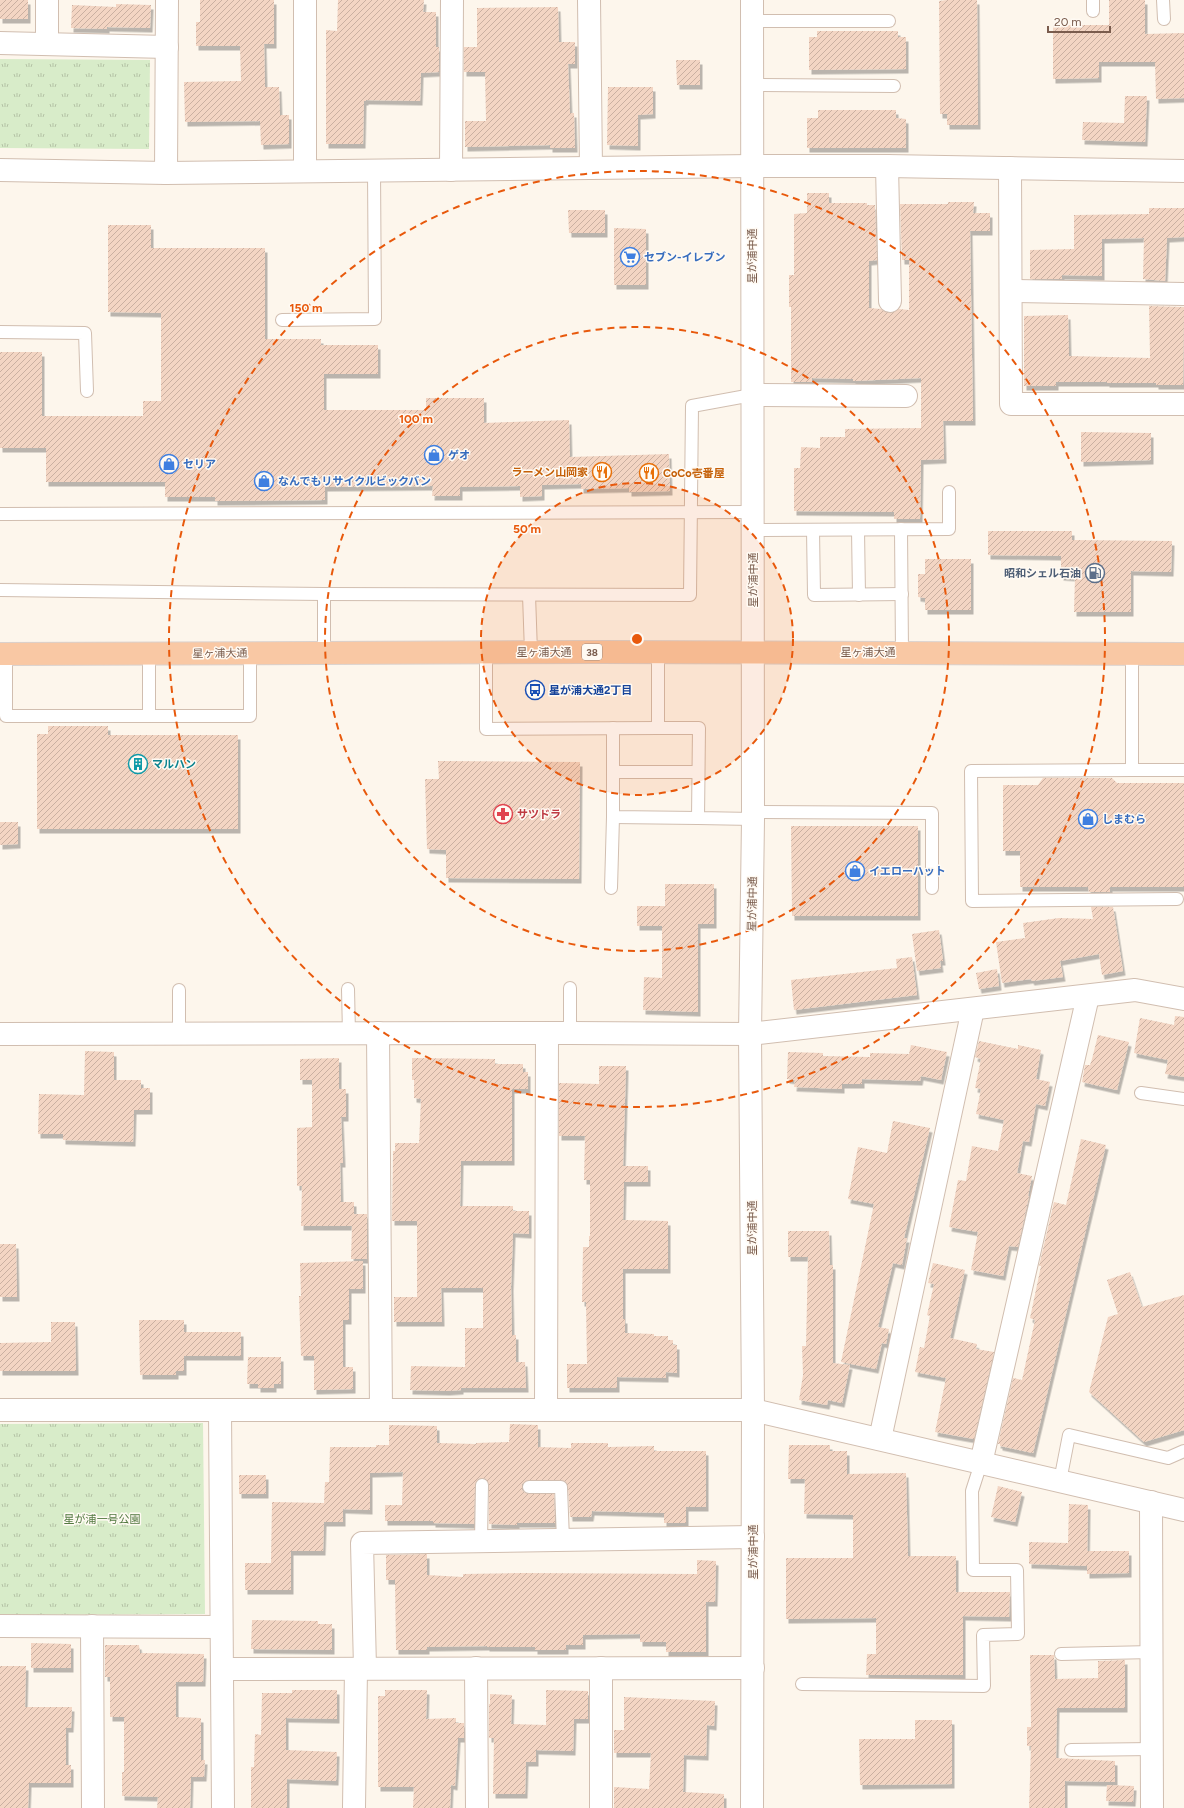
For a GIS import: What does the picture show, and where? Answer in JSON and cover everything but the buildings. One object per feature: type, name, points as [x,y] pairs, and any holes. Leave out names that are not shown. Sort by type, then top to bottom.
[{"type":"highway","name":"星ヶ浦大通","points":[[3,654],[250,652],[902,652],[1184,654]]},
{"type":"street","points":[[47,0],[47,43]]},
{"type":"street","points":[[166,173],[168,0]]},
{"type":"street","points":[[305,0],[305,171]]},
{"type":"street","points":[[451,170],[452,0]]},
{"type":"street","points":[[589,0],[591,168]]},
{"type":"street","name":"星が浦中通","points":[[752,10],[753,816],[750,1034],[753,1410],[752,1808]]},
{"type":"street","points":[[0,43],[167,47]]},
{"type":"street","points":[[0,170],[166,173],[752,166],[887,166],[1184,171]]},
{"type":"street","points":[[887,166],[890,301]]},
{"type":"street","points":[[1010,168],[1012,404],[1184,404]]},
{"type":"street","points":[[1012,291],[1184,294]]},
{"type":"street","points":[[752,395],[906,396]]},
{"type":"street","points":[[0,1034],[750,1034],[1135,990],[1184,1000]]},
{"type":"street","points":[[981,1463],[1088,996]]},
{"type":"street","points":[[880,1440],[973,1009]]},
{"type":"street","points":[[546,1410],[547,1033]]},
{"type":"street","points":[[378,1034],[381,1410]]},
{"type":"street","points":[[0,1410],[753,1410],[1184,1510]]},
{"type":"street","points":[[220,1410],[223,1808]]},
{"type":"street","points":[[1151,1502],[1152,1808]]},
{"type":"street","points":[[354,1808],[361,1669],[362,1543],[753,1537]]},
{"type":"street","points":[[0,1626],[221,1626]]},
{"type":"street","points":[[92,1626],[93,1808]]},
{"type":"street","points":[[476,1668],[477,1808]]},
{"type":"street","points":[[601,1668],[601,1808]]},
{"type":"street","points":[[222,1669],[753,1668]]},
{"type":"lane","points":[[1164,0],[1164,20]]},
{"type":"lane","points":[[752,10],[889,21]]},
{"type":"lane","points":[[752,85],[894,86]]},
{"type":"lane","points":[[282,320],[375,319],[374,170]]},
{"type":"lane","points":[[0,332],[85,333],[87,391]]},
{"type":"lane","points":[[0,590],[324,594],[690,595],[692,406],[752,395]]},
{"type":"lane","points":[[0,514],[692,513],[813,530],[950,529],[949,492]]},
{"type":"lane","points":[[901,529],[902,652]]},
{"type":"lane","points":[[813,530],[814,595],[902,594]]},
{"type":"lane","points":[[858,530],[859,595]]},
{"type":"lane","points":[[324,594],[324,652]]},
{"type":"lane","points":[[529,595],[531,652]]},
{"type":"lane","points":[[3,654],[6,716],[250,716],[250,652]]},
{"type":"lane","points":[[486,652],[486,729],[699,728],[698,818]]},
{"type":"lane","points":[[658,652],[658,728]]},
{"type":"lane","points":[[149,653],[149,716]]},
{"type":"lane","points":[[1132,654],[1132,770]]},
{"type":"lane","points":[[611,888],[613,728]]},
{"type":"lane","points":[[1177,899],[972,901],[971,771],[1184,770]]},
{"type":"lane","points":[[613,772],[698,772]]},
{"type":"lane","points":[[613,817],[698,818],[932,813],[932,888]]},
{"type":"lane","points":[[570,988],[570,1033]]},
{"type":"lane","points":[[348,989],[348,1034]]},
{"type":"lane","points":[[179,990],[180,1034]]},
{"type":"lane","points":[[1140,1092],[1184,1099]]},
{"type":"lane","points":[[1060,1481],[1069,1436],[1168,1458],[1184,1451]]},
{"type":"lane","points":[[802,1684],[984,1686],[983,1635],[1018,1634],[1017,1570],[973,1570],[972,1491],[981,1463]]},
{"type":"lane","points":[[481,1541],[482,1485]]},
{"type":"lane","points":[[529,1486],[561,1487],[562,1540]]},
{"type":"lane","points":[[1061,1654],[1152,1652]]},
{"type":"lane","points":[[1071,1750],[1152,1748]]},
{"type":"green space","points":[[0,59],[150,60],[149,149],[0,148]]},
{"type":"green space","name":"星が浦一号公園","points":[[203,1423],[205,1614],[0,1615],[0,1424]]},
{"type":"place","name":"セブン-イレブン","points":[[630,257]]},
{"type":"place","name":"ゲオ","points":[[434,455]]},
{"type":"place","name":"セリア","points":[[169,464]]},
{"type":"place","name":"ラーメン山岡家","points":[[602,472]]},
{"type":"place","name":"CoCo壱番屋","points":[[649,473]]},
{"type":"place","name":"なんでもリサイクルビックバン","points":[[264,481]]},
{"type":"place","name":"昭和シェル石油","points":[[1095,573]]},
{"type":"place","name":"星が浦大通2丁目","points":[[535,690]]},
{"type":"place","name":"マルハン","points":[[138,764]]},
{"type":"place","name":"サツドラ","points":[[503,814]]},
{"type":"place","name":"しまむら","points":[[1088,819]]},
{"type":"place","name":"イエローハット","points":[[855,871]]}]
